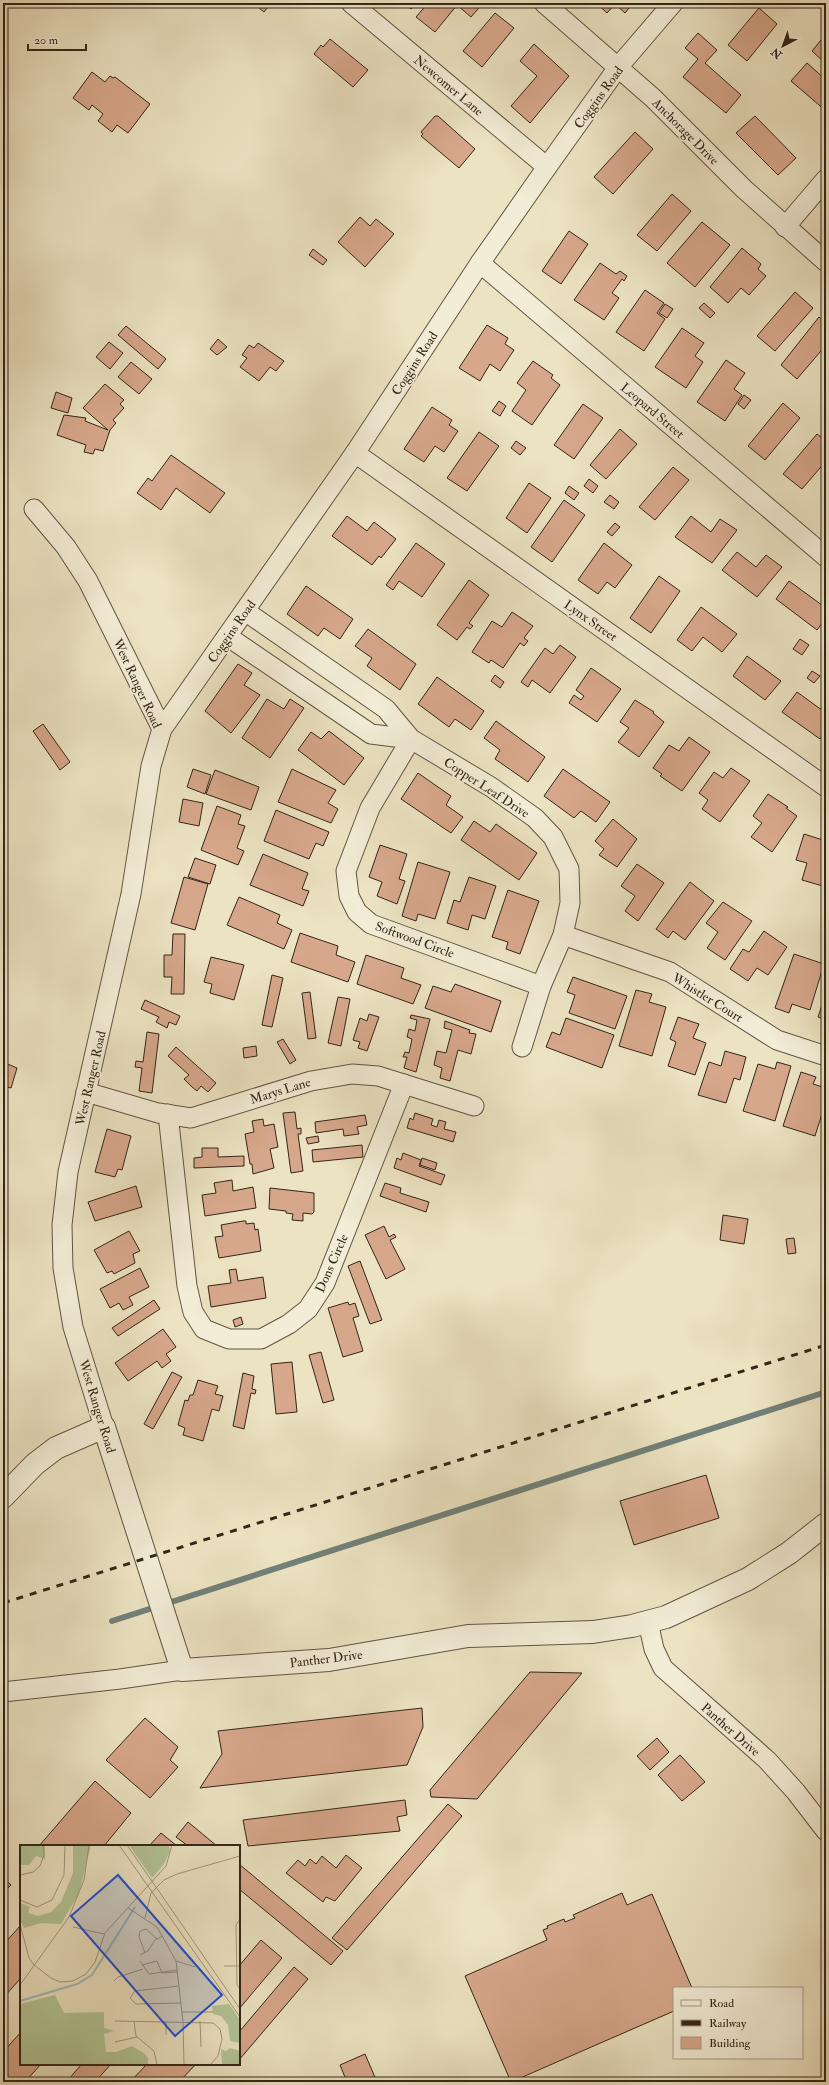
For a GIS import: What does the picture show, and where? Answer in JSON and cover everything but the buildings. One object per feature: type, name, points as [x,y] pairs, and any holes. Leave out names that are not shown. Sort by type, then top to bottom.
[{"type":"street","name":"Newcomer Lane","points":[[351,3],[547,167]]},
{"type":"street","name":"Anchorage Drive","points":[[544,3],[619,66],[744,189],[826,262]]},
{"type":"street","name":"Coggins Road","points":[[162,729],[355,453],[480,263],[547,167],[619,66],[673,3]]},
{"type":"street","points":[[785,227],[826,179]]},
{"type":"street","name":"Leopard Street","points":[[480,263],[826,557]]},
{"type":"street","name":"Lynx Street","points":[[355,453],[826,787]]},
{"type":"street","name":"West Ranger Road","points":[[34,509],[66,548],[88,582],[162,729],[151,766],[132,894],[68,1172],[62,1225],[63,1268],[73,1327],[182,1670]]},
{"type":"street","name":"Copper Leaf Drive","points":[[245,611],[386,709],[411,740],[491,787],[535,818],[553,837],[569,869],[570,904],[563,935],[541,986],[522,1047]]},
{"type":"street","name":"Copper Leaf Drive","points":[[228,636],[371,734],[411,740]]},
{"type":"street","name":"Softwood Circle","points":[[411,740],[370,808],[346,871],[348,896],[357,912],[371,924],[541,986]]},
{"type":"street","name":"Whistler Court","points":[[563,935],[670,972],[777,1040],[826,1056]]},
{"type":"street","name":"Marys Lane","points":[[86,1092],[168,1114],[191,1118],[311,1081],[352,1074],[378,1076],[474,1106]]},
{"type":"street","name":"Dons Circle","points":[[168,1114],[187,1286],[193,1312],[204,1329],[229,1339],[261,1339],[289,1324],[308,1309],[325,1283],[404,1084]]},
{"type":"street","points":[[3,1497],[35,1464],[56,1448],[104,1427]]},
{"type":"street","name":"Panther Drive","points":[[3,1692],[120,1679],[182,1670],[329,1660],[468,1636],[593,1632],[648,1622],[692,1606],[748,1579],[789,1553],[826,1524]]},
{"type":"street","name":"Panther Drive","points":[[648,1622],[654,1649],[663,1668],[767,1760],[796,1792],[826,1831]]},
{"type":"waterway","points":[[112,1621],[826,1392]]},
{"type":"railway","points":[[3,1603],[826,1345]]}]
